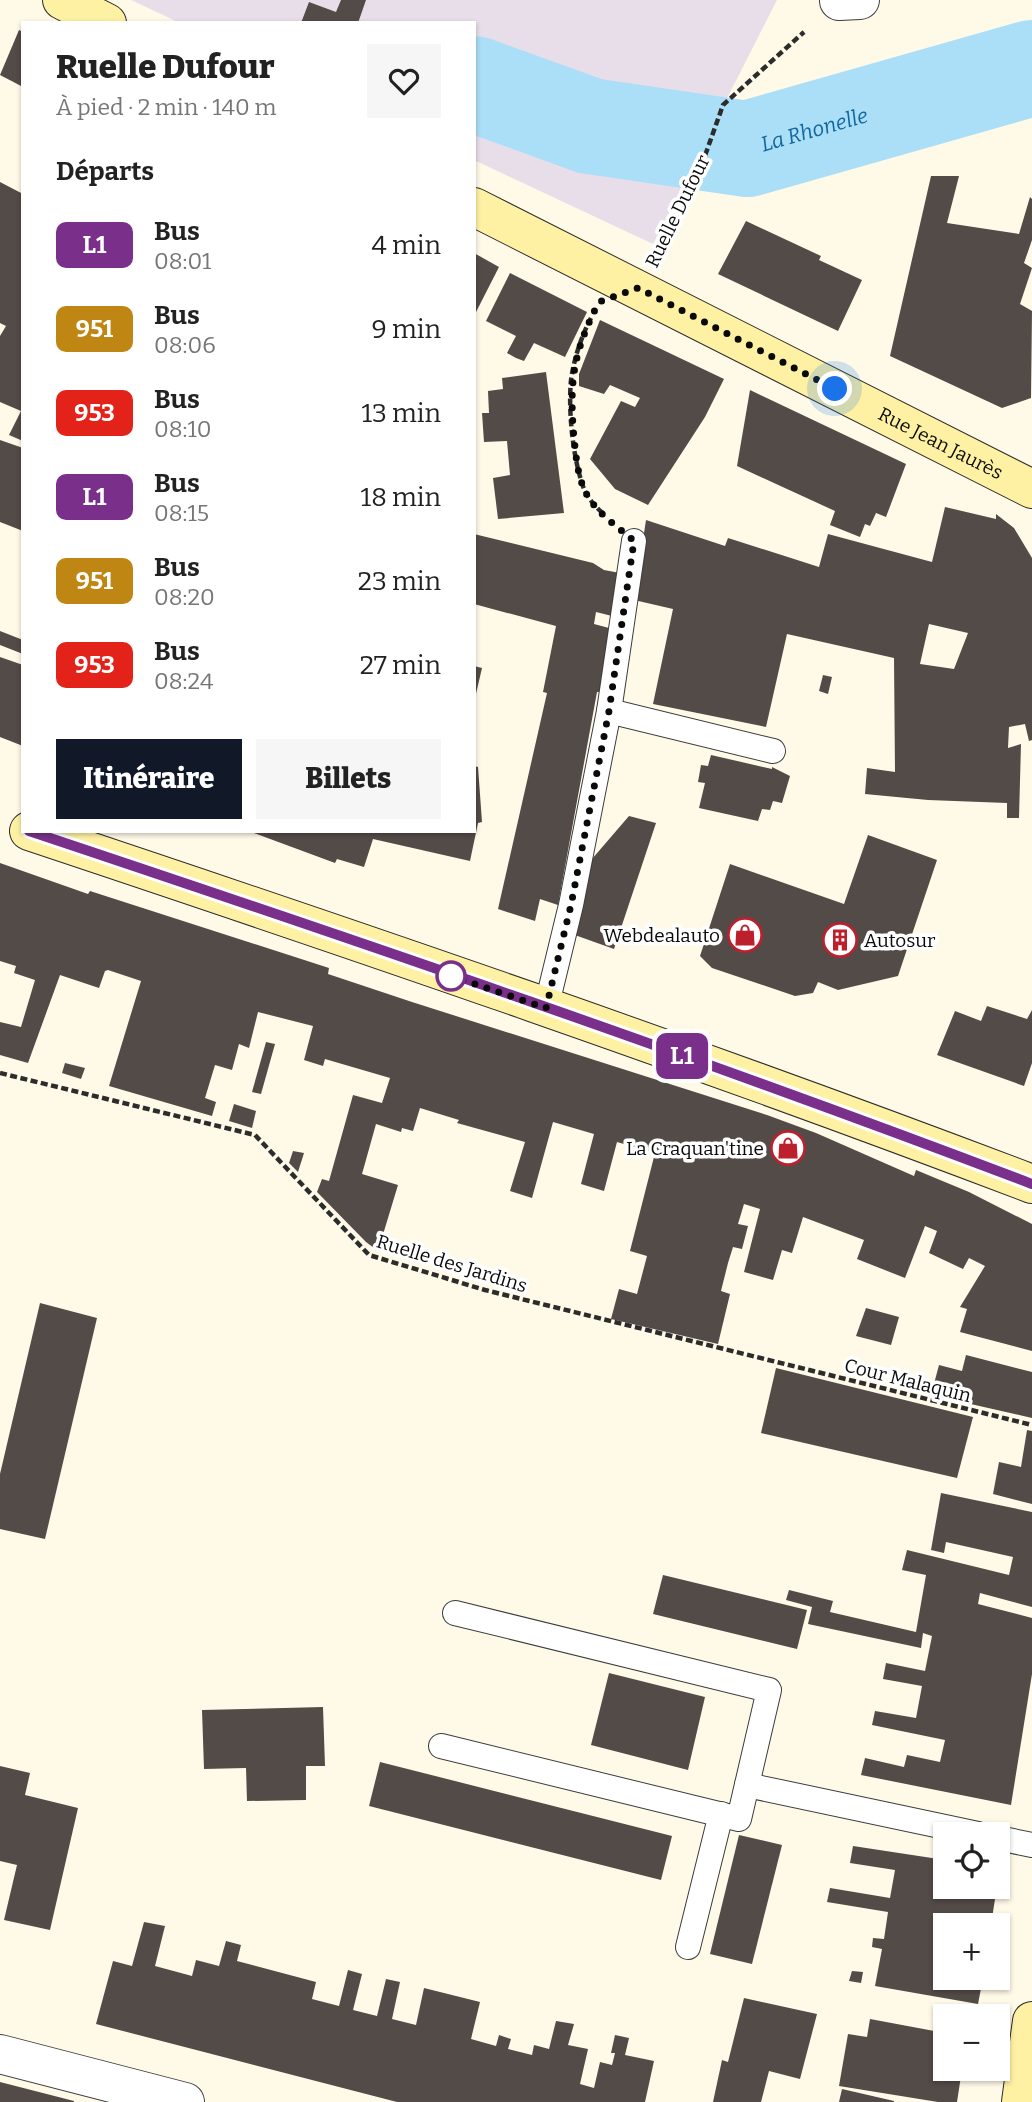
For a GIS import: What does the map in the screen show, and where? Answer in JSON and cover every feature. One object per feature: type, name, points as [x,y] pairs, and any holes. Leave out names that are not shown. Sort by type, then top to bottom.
[{"type":"street","points":[[62,0],[103,21]]},
{"type":"street","name":"Rue Jean Jaurès","points":[[476,207],[1032,489]]},
{"type":"street","points":[[0,822],[21,828]]},
{"type":"street","points":[[35,833],[354,940],[1032,1184]]},
{"type":"street","points":[[1021,2102],[1032,2021]]},
{"type":"street","points":[[0,2054],[185,2102]]},
{"type":"lane","points":[[546,1008],[571,905],[609,711],[634,541]]},
{"type":"lane","points":[[609,711],[773,751]]},
{"type":"lane","points":[[442,1746],[740,1819],[769,1690],[455,1613]]},
{"type":"lane","points":[[747,1785],[933,1824]]},
{"type":"lane","points":[[688,1947],[721,1814]]},
{"type":"lane","points":[[1010,1840],[1032,1845]]},
{"type":"path","name":"Ruelle Dufour","points":[[634,541],[597,509],[585,491],[577,464],[570,402],[571,380],[580,344],[599,302],[638,288],[696,181],[723,105],[846,0]]},
{"type":"path","name":"Ruelle des Jardins","points":[[0,1073],[255,1135],[369,1255],[485,1290],[777,1363]]},
{"type":"path","name":"Cour Malaquin","points":[[777,1363],[1032,1425]]},
{"type":"shaded area","points":[[131,0],[777,0],[653,244],[476,161],[476,21],[176,21]]},
{"type":"building","points":[[341,0],[366,0],[359,21],[302,21],[309,2],[336,12]]},
{"type":"building","points":[[19,30],[21,86],[0,75]]},
{"type":"building","points":[[931,176],[959,176],[947,223],[1019,234],[1030,197],[1032,199],[1032,240],[1024,263],[1032,268],[1020,304],[1032,311],[1031,398],[1002,408],[890,356]]},
{"type":"building","points":[[0,182],[21,193],[21,411],[0,402],[0,336],[6,326],[0,323]]},
{"type":"building","points":[[746,221],[821,256],[819,260],[862,280],[838,331],[718,274]]},
{"type":"building","points":[[476,254],[499,267],[476,312]]},
{"type":"building","points":[[510,273],[587,312],[565,357],[534,343],[524,361],[516,358],[507,353],[516,336],[486,321]]},
{"type":"building","points":[[600,320],[724,379],[705,417],[648,505],[615,489],[590,459],[621,401],[635,407],[640,398],[610,385],[604,394],[579,386],[579,374]]},
{"type":"building","points":[[546,372],[564,513],[498,519],[493,478],[510,475],[507,441],[484,442],[482,413],[489,413],[488,391],[503,389],[502,378]]},
{"type":"building","points":[[750,390],[906,464],[886,517],[876,513],[870,526],[865,524],[860,537],[830,525],[835,511],[737,466]]},
{"type":"building","points":[[21,411],[21,440],[9,435]]},
{"type":"building","points":[[0,440],[21,447],[21,530],[0,522]]},
{"type":"building","points":[[945,507],[996,519],[996,514],[1014,528],[1032,558],[1032,740],[1029,741],[1025,724],[1009,727],[1008,748],[1021,744],[1019,818],[1007,818],[1007,803],[865,794],[867,768],[895,772],[894,658],[787,634],[766,727],[653,704],[673,609],[634,600],[646,520],[725,546],[728,538],[819,567],[828,534],[932,562]],"holes":[[[929,624],[968,633],[954,669],[920,664]]]},
{"type":"building","points":[[476,534],[593,563],[604,570],[620,573],[612,616],[596,612],[594,624],[609,628],[600,692],[597,692],[558,905],[540,899],[535,921],[498,909],[547,693],[543,692],[556,626],[476,605]]},
{"type":"building","points":[[0,631],[21,639],[21,653],[0,645]]},
{"type":"building","points":[[0,657],[21,664],[21,745],[0,737]]},
{"type":"building","points":[[476,666],[482,668],[476,694]]},
{"type":"building","points":[[823,675],[832,677],[828,694],[819,691]]},
{"type":"building","points":[[711,755],[772,767],[790,776],[782,803],[773,801],[770,810],[762,809],[758,821],[699,808],[705,783],[698,782],[701,765],[708,766]]},
{"type":"building","points":[[476,766],[482,822],[478,823],[476,832]]},
{"type":"building","points":[[629,816],[656,823],[614,949],[572,934],[592,859]]},
{"type":"building","points":[[254,833],[476,833],[470,861],[373,839],[364,867],[337,859],[335,863]]},
{"type":"building","name":"Autosur","points":[[868,835],[937,860],[898,976],[838,990],[818,982],[813,993],[795,996],[712,968],[700,956],[730,864],[844,904]]},
{"type":"building","points":[[0,863],[88,894],[90,891],[329,968],[328,974],[412,1002],[767,1115],[816,1133],[914,1176],[916,1170],[969,1192],[1032,1224],[1032,1351],[960,1332],[967,1309],[960,1307],[985,1266],[969,1258],[963,1269],[929,1253],[937,1231],[925,1226],[905,1278],[857,1259],[864,1240],[803,1217],[792,1253],[782,1250],[773,1280],[744,1272],[760,1209],[744,1204],[738,1224],[748,1226],[742,1249],[733,1247],[728,1263],[721,1291],[730,1294],[718,1344],[611,1319],[619,1289],[637,1294],[647,1256],[630,1251],[655,1153],[617,1142],[604,1191],[581,1184],[594,1134],[553,1122],[532,1198],[510,1191],[525,1142],[457,1123],[459,1120],[420,1108],[413,1131],[402,1128],[401,1132],[376,1124],[362,1174],[398,1185],[378,1251],[317,1192],[322,1179],[329,1181],[353,1095],[382,1103],[390,1078],[325,1059],[323,1066],[304,1060],[313,1026],[258,1012],[249,1048],[239,1044],[232,1070],[215,1065],[205,1098],[216,1102],[212,1116],[109,1086],[141,981],[108,970],[105,971],[99,988],[60,975],[28,1063],[0,1055],[0,1022],[21,1027],[35,980],[14,973],[16,966],[0,961]]},
{"type":"building","points":[[987,1006],[1027,1019],[1032,1010],[1032,1063],[1024,1086],[937,1055],[955,1011],[981,1021]]},
{"type":"building","points":[[266,1042],[275,1044],[261,1094],[252,1092]]},
{"type":"building","points":[[65,1063],[85,1068],[81,1079],[62,1073]]},
{"type":"building","points":[[234,1104],[256,1111],[252,1128],[229,1121]]},
{"type":"building","points":[[293,1151],[304,1153],[298,1172],[289,1163]]},
{"type":"building","points":[[476,1266],[500,1273],[498,1283],[473,1276]]},
{"type":"building","points":[[40,1303],[97,1318],[45,1539],[0,1529],[0,1474]]},
{"type":"building","points":[[866,1308],[899,1317],[891,1345],[856,1336]]},
{"type":"building","points":[[966,1355],[1032,1372],[1032,1418],[931,1395],[939,1365],[962,1371]]},
{"type":"building","points":[[776,1368],[973,1417],[957,1478],[761,1433]]},
{"type":"building","points":[[1027,1430],[1032,1431],[1032,1504],[993,1494],[999,1462],[1021,1467]]},
{"type":"building","points":[[941,1493],[1032,1512],[1032,1607],[980,1593],[978,1604],[1032,1618],[1032,1674],[1011,1805],[861,1775],[865,1758],[904,1767],[907,1755],[940,1762],[945,1740],[872,1725],[875,1711],[916,1718],[922,1686],[883,1679],[886,1663],[925,1671],[932,1636],[923,1633],[921,1648],[808,1624],[812,1607],[786,1600],[789,1590],[833,1601],[830,1612],[916,1632],[926,1575],[902,1570],[907,1550],[1009,1575],[1013,1557],[946,1542],[944,1553],[931,1550]]},
{"type":"building","points":[[663,1575],[807,1610],[797,1649],[653,1614]]},
{"type":"building","points":[[609,1673],[705,1697],[688,1770],[591,1745]]},
{"type":"building","points":[[323,1707],[325,1766],[306,1766],[306,1800],[247,1801],[246,1768],[204,1769],[202,1710]]},
{"type":"building","points":[[380,1762],[672,1836],[661,1880],[369,1806]]},
{"type":"building","points":[[0,1766],[30,1773],[25,1795],[78,1808],[50,1930],[4,1920],[17,1865],[0,1861]]},
{"type":"building","points":[[739,1835],[782,1845],[752,1964],[710,1954]]},
{"type":"building","points":[[853,1846],[933,1858],[933,1899],[995,1899],[993,1913],[933,1913],[933,1990],[981,1990],[978,2004],[875,1986],[882,1949],[872,1947],[873,1938],[884,1939],[888,1912],[827,1902],[830,1888],[890,1898],[895,1870],[850,1863]]},
{"type":"building","points":[[144,1922],[165,1926],[155,1966],[192,1976],[196,1960],[219,1966],[226,1941],[241,1945],[237,1961],[316,1982],[312,1999],[339,2006],[348,1970],[362,1974],[353,2010],[377,2016],[386,1979],[400,1982],[392,2019],[416,2025],[424,1988],[480,2002],[471,2039],[496,2046],[499,2035],[511,2039],[508,2049],[532,2055],[534,2045],[549,2049],[556,2021],[574,2024],[568,2045],[588,2049],[580,2084],[594,2088],[600,2062],[612,2065],[615,2053],[611,2053],[615,2035],[629,2038],[625,2055],[654,2061],[645,2102],[397,2102],[96,2024],[113,1961],[132,1966]]},
{"type":"building","points":[[852,1971],[863,1972],[861,1983],[849,1981]]},
{"type":"building","points":[[744,1998],[817,2014],[800,2079],[769,2071],[761,2102],[713,2102],[722,2060],[728,2062]]},
{"type":"building","points":[[870,2019],[933,2031],[933,2081],[960,2081],[957,2102],[938,2102],[839,2086],[848,2034],[867,2037]]},
{"type":"building","points":[[0,2082],[74,2101],[74,2102],[0,2102]]},
{"type":"building","points":[[842,2089],[894,2101],[894,2102],[839,2102]]},
{"type":"waterway","name":"La Rhonelle","points":[[476,85],[590,126],[747,149],[1032,68]]},
{"type":"bus line","name":"L1","points":[[35,833],[366,945],[799,1098],[1032,1184]]},
{"type":"place","name":"Webdealauto","points":[[745,935]]},
{"type":"place","name":"Autosur","points":[[840,940]]},
{"type":"place","name":"La Craquan'tine","points":[[788,1148]]},
{"type":"route","points":[[451,976],[546,1008],[571,905],[609,711],[634,541],[597,509],[585,491],[577,464],[570,402],[571,380],[583,333],[599,302],[638,288],[835,389]]}]
